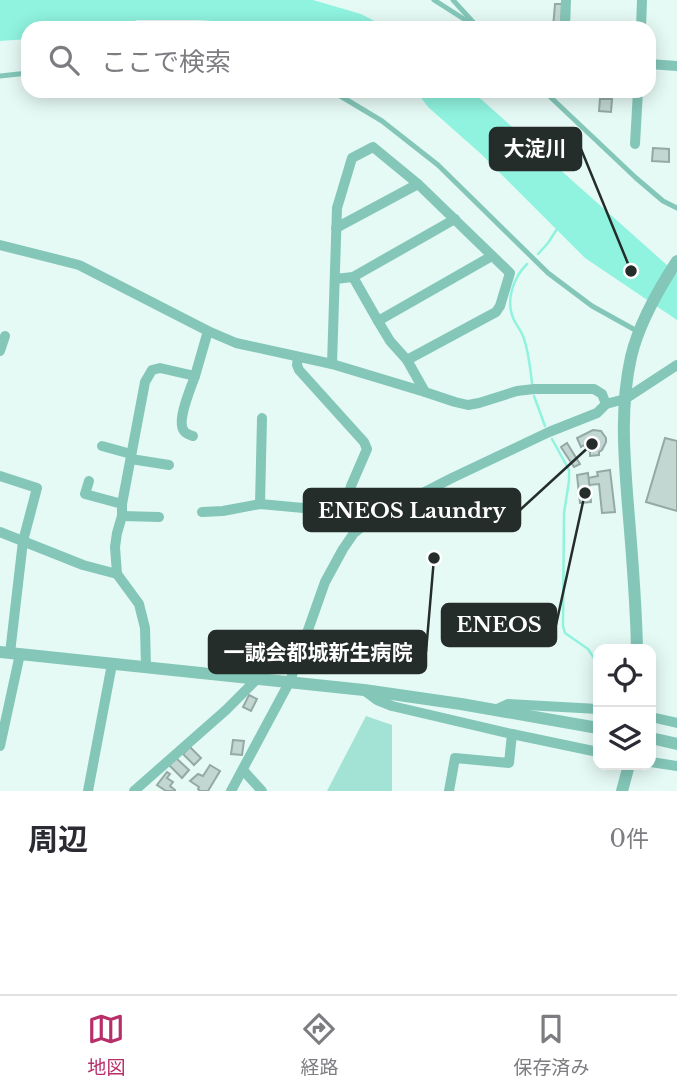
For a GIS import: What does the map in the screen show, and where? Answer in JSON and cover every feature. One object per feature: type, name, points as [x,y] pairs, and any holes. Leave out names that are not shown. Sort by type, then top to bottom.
[{"type":"street","points":[[565,21],[566,0]]},
{"type":"street","points":[[641,21],[642,0]]},
{"type":"street","points":[[656,64],[677,66]]},
{"type":"street","points":[[635,144],[638,98]]},
{"type":"street","points":[[332,364],[337,208],[352,158],[373,147],[418,184],[510,274],[496,312],[407,360]]},
{"type":"street","points":[[336,228],[418,184]]},
{"type":"street","points":[[335,279],[353,277],[455,219]]},
{"type":"street","points":[[0,245],[79,265],[236,343],[332,364],[455,402],[468,405],[480,403],[534,388],[594,389],[602,394],[606,404]]},
{"type":"street","points":[[378,321],[492,256]]},
{"type":"street","points":[[637,644],[624,456],[625,399],[632,355],[641,329],[677,261]]},
{"type":"street","points":[[353,277],[390,341],[407,360],[425,391]]},
{"type":"street","points":[[194,436],[185,433],[181,427],[181,418],[208,331]]},
{"type":"street","points":[[0,351],[5,336]]},
{"type":"street","points":[[298,357],[299,370],[364,442],[367,449],[351,486],[344,526]]},
{"type":"street","points":[[231,791],[290,681],[325,582],[354,533],[370,520],[464,472],[597,413],[606,404],[625,399],[677,365]]},
{"type":"street","points":[[146,667],[145,628],[139,604],[117,574],[116,547],[131,456],[145,382],[152,370],[160,368],[195,376]]},
{"type":"street","points":[[260,504],[262,418]]},
{"type":"street","points":[[102,446],[169,465]]},
{"type":"street","points":[[0,476],[37,488],[23,541],[0,746]]},
{"type":"street","points":[[89,481],[85,494],[122,510],[159,517]]},
{"type":"street","points":[[202,512],[260,504],[325,510],[334,514],[344,526],[349,540]]},
{"type":"street","points":[[0,532],[83,565],[117,574]]},
{"type":"street","points":[[10,653],[364,690],[593,727]]},
{"type":"street","points":[[88,791],[112,664]]},
{"type":"street","points":[[134,791],[257,679]]},
{"type":"street","points":[[364,690],[377,700],[392,706],[593,751]]},
{"type":"street","points":[[495,710],[508,704],[593,709]]},
{"type":"street","points":[[656,717],[677,723]]},
{"type":"street","points":[[449,791],[455,758],[509,763],[512,734]]},
{"type":"street","points":[[656,739],[677,744]]},
{"type":"street","points":[[656,763],[677,766]]},
{"type":"street","points":[[243,770],[262,791]]},
{"type":"street","points":[[622,791],[628,770]]},
{"type":"lane","points":[[434,0],[466,21]]},
{"type":"lane","points":[[453,0],[471,21]]},
{"type":"lane","points":[[0,76],[21,74]]},
{"type":"lane","points":[[344,98],[382,121],[438,165],[548,273],[592,306],[641,329]]},
{"type":"lane","points":[[551,98],[636,178],[663,201],[677,208]]},
{"type":"shaded area","points":[[0,0],[313,0],[361,14],[374,21],[21,21],[21,40],[0,41]]},
{"type":"shaded area","points":[[421,98],[480,98],[677,274],[677,320],[585,258],[480,153]]},
{"type":"shaded area","points":[[366,716],[392,725],[392,791],[327,791]]},
{"type":"building","points":[[555,4],[562,4],[561,21],[554,21]]},
{"type":"building","points":[[600,99],[612,99],[611,112],[599,111]]},
{"type":"building","points":[[653,148],[669,149],[669,162],[652,161]]},
{"type":"building","points":[[593,430],[601,431],[606,442],[599,455],[590,456],[590,452],[584,445],[581,447],[577,438]]},
{"type":"building","points":[[665,438],[677,441],[677,511],[646,502]]},
{"type":"building","points":[[567,443],[580,464],[574,467],[561,447]]},
{"type":"building","points":[[610,470],[615,512],[602,513],[599,484],[589,485],[588,478],[598,476],[597,472]]},
{"type":"building","points":[[588,473],[591,502],[580,503],[577,475]]},
{"type":"building","points":[[249,695],[257,699],[251,711],[243,707]]},
{"type":"building","points":[[233,740],[244,741],[242,755],[231,754]]},
{"type":"building","points":[[190,747],[201,758],[194,765],[183,754]]},
{"type":"building","points":[[176,758],[189,770],[182,778],[169,765]]},
{"type":"building","points":[[210,765],[220,771],[208,791],[200,791],[199,787],[190,781],[198,774],[203,776]]},
{"type":"building","points":[[167,772],[170,774],[167,778],[173,782],[170,786],[175,791],[166,791],[157,785]]},
{"type":"waterway","points":[[538,254],[557,229]]},
{"type":"waterway","points":[[527,264],[514,283],[510,305],[511,313],[526,344],[532,383]]},
{"type":"waterway","points":[[534,396],[545,426]]},
{"type":"waterway","points":[[552,439],[569,470],[564,513],[563,626],[565,633],[588,649],[593,656]]},
{"type":"place","name":"大淀川","points":[[631,271]]},
{"type":"place","name":"ENEOS Laundry","points":[[592,444]]},
{"type":"place","name":"ENEOS","points":[[585,493]]},
{"type":"place","name":"一誠会都城新生病院","points":[[434,558]]}]
